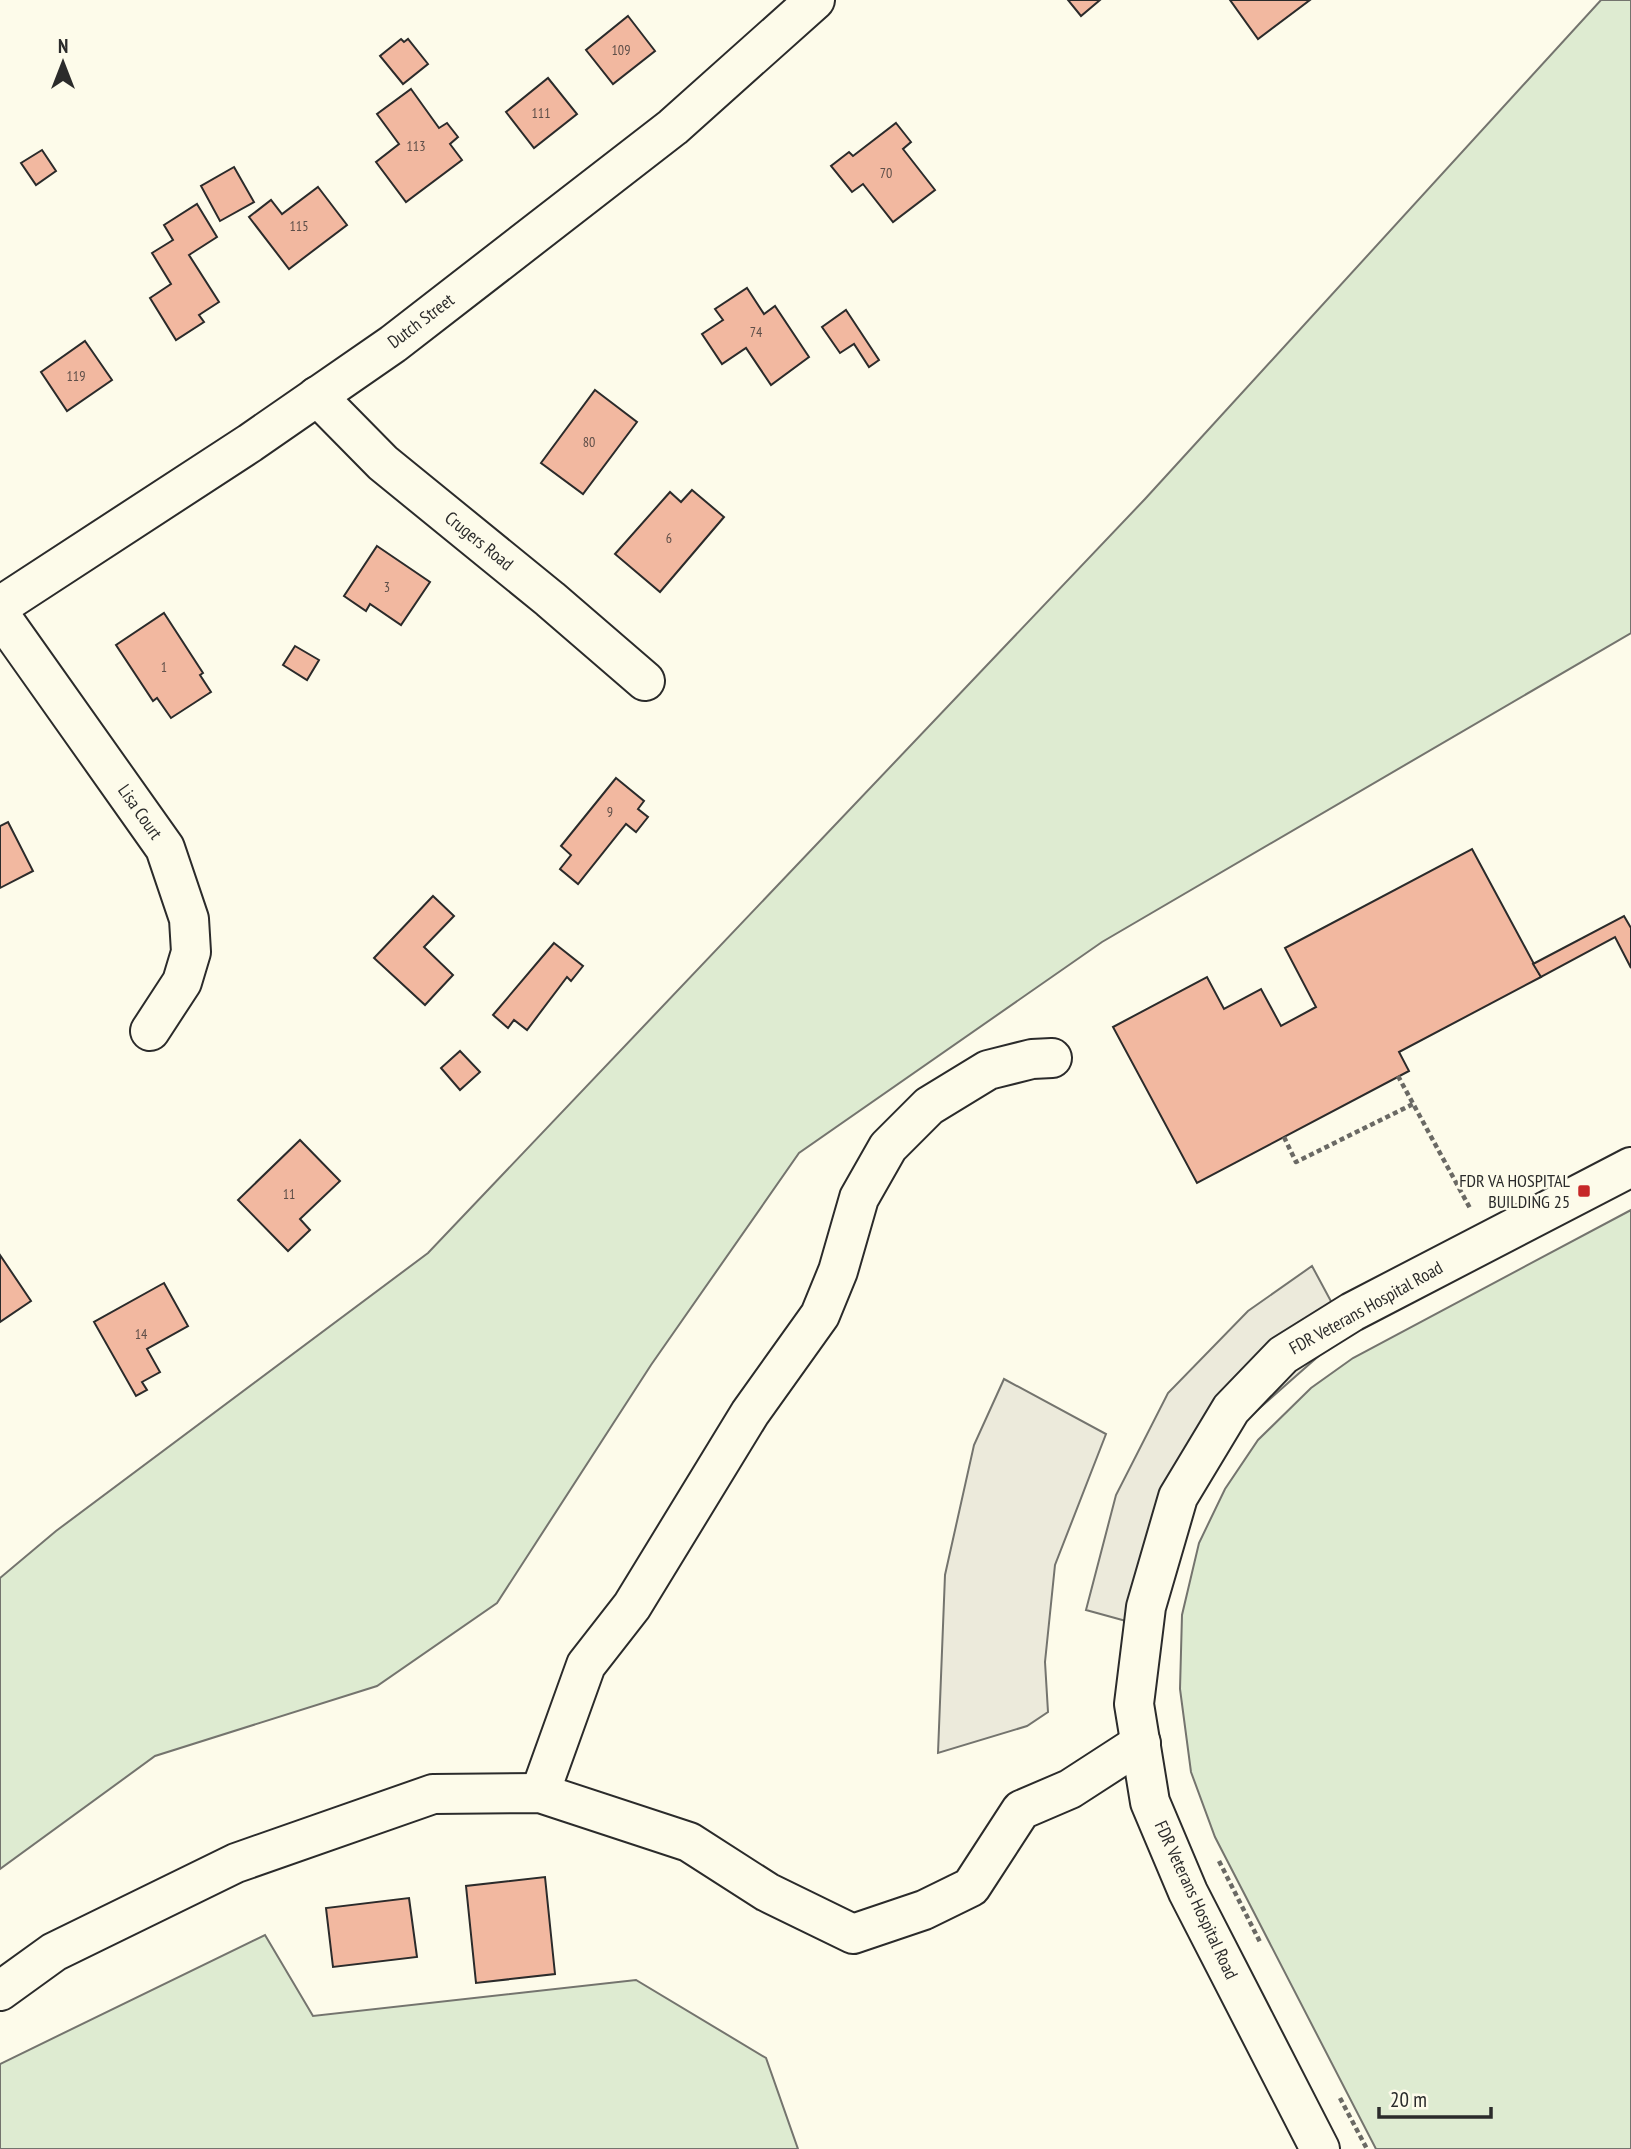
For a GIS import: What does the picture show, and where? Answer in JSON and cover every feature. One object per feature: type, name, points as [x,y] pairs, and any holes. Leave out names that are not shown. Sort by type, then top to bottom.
[{"type":"street","name":"Dutch Street","points":[[0,606],[250,443],[393,344],[673,127],[815,0]]},
{"type":"street","name":"Crugers Road","points":[[317,396],[383,463],[550,598],[645,681]]},
{"type":"street","name":"Lisa Court","points":[[0,615],[165,848],[189,919],[191,952],[182,982],[149,1031]]},
{"type":"street","points":[[540,1793],[586,1665],[632,1605],[750,1413],[820,1315],[838,1271],[859,1198],[888,1147],[929,1106],[988,1070],[1032,1059],[1052,1058]]},
{"type":"street","name":"FDR Veterans Hospital Road","points":[[1320,2149],[1188,1892],[1150,1802],[1134,1704],[1146,1607],[1178,1497],[1231,1409],[1283,1354],[1352,1312],[1631,1167]]},
{"type":"street","points":[[0,1991],[54,1952],[236,1863],[433,1794],[540,1793],[689,1842],[767,1892],[853,1934],[924,1910],[971,1887],[1021,1810],[1070,1789],[1140,1743]]},
{"type":"path","points":[[1398,1076],[1488,1241]]},
{"type":"path","points":[[1284,1137],[1296,1162],[1413,1104]]},
{"type":"path","points":[[1215,1852],[1264,1950]]},
{"type":"path","points":[[1337,2091],[1367,2149]]},
{"type":"green space","points":[[1601,0],[1631,0],[1631,633],[1102,942],[799,1153],[651,1365],[497,1603],[377,1686],[155,1756],[0,1869],[0,1578],[56,1531],[428,1253],[1145,499]]},
{"type":"green space","points":[[1631,1210],[1631,2149],[1376,2149],[1215,1837],[1191,1772],[1180,1689],[1182,1615],[1199,1543],[1225,1489],[1258,1440],[1311,1388],[1353,1358]]},
{"type":"green space","points":[[265,1935],[313,2016],[636,1980],[766,2058],[798,2149],[0,2149],[0,2064]]},
{"type":"shaded area","points":[[1312,1266],[1347,1331],[1238,1427],[1186,1512],[1155,1629],[1086,1610],[1116,1495],[1168,1393],[1248,1311]]},
{"type":"shaded area","points":[[1004,1379],[1106,1434],[1055,1565],[1045,1662],[1048,1712],[1027,1726],[938,1753],[945,1575],[974,1445]]},
{"type":"building","points":[[1068,0],[1100,0],[1081,16]]},
{"type":"building","points":[[1230,0],[1310,0],[1258,39]]},
{"type":"building","points":[[628,16],[655,51],[613,84],[586,50]]},
{"type":"building","points":[[401,39],[404,42],[408,39],[428,64],[403,84],[380,56]]},
{"type":"building","points":[[548,78],[577,114],[534,148],[506,112]]},
{"type":"building","points":[[411,89],[439,128],[447,123],[458,137],[450,144],[462,160],[406,202],[376,162],[399,144],[377,114]]},
{"type":"building","points":[[896,123],[911,142],[903,149],[935,190],[893,222],[863,184],[852,192],[831,166],[849,152],[853,156]]},
{"type":"building","points":[[42,150],[56,171],[36,185],[21,163]]},
{"type":"building","points":[[234,167],[254,202],[220,221],[201,186]]},
{"type":"building","points":[[318,187],[347,225],[289,269],[249,217],[271,200],[282,214]]},
{"type":"building","points":[[197,204],[217,237],[189,255],[219,302],[199,315],[204,322],[176,340],[150,298],[171,284],[152,253],[173,240],[164,225]]},
{"type":"building","points":[[747,288],[764,314],[775,306],[809,357],[771,385],[746,348],[722,364],[702,334],[723,320],[715,309]]},
{"type":"building","points":[[846,310],[879,360],[869,367],[854,344],[840,353],[822,327]]},
{"type":"building","points":[[85,341],[112,380],[67,411],[41,372]]},
{"type":"building","points":[[595,390],[637,422],[583,494],[541,463]]},
{"type":"building","points":[[692,490],[724,517],[660,592],[615,554],[670,492],[681,502]]},
{"type":"building","points":[[377,546],[430,582],[401,625],[370,604],[366,611],[344,596]]},
{"type":"building","points":[[164,613],[203,673],[200,675],[211,692],[171,718],[157,698],[153,701],[116,645]]},
{"type":"building","points":[[295,646],[319,660],[307,680],[283,665]]},
{"type":"building","points":[[616,778],[644,801],[638,809],[648,817],[636,832],[626,824],[578,884],[560,869],[571,855],[561,846]]},
{"type":"building","points":[[8,822],[33,871],[0,888],[0,826]]},
{"type":"building","points":[[1472,849],[1541,977],[1399,1052],[1409,1071],[1197,1183],[1113,1027],[1207,977],[1224,1009],[1261,989],[1281,1026],[1316,1007],[1285,948]]},
{"type":"building","points":[[433,896],[454,916],[424,947],[453,975],[425,1005],[374,958]]},
{"type":"building","points":[[1624,916],[1631,928],[1631,968],[1615,937],[1541,977],[1533,964]]},
{"type":"building","points":[[554,943],[583,966],[571,981],[567,977],[527,1030],[514,1020],[508,1028],[493,1015]]},
{"type":"building","points":[[460,1051],[480,1072],[460,1090],[441,1068]]},
{"type":"building","points":[[300,1140],[340,1181],[300,1219],[310,1230],[288,1251],[238,1200]]},
{"type":"building","points":[[0,1255],[31,1301],[0,1322]]},
{"type":"building","points":[[164,1283],[188,1326],[147,1349],[160,1372],[142,1382],[147,1390],[136,1396],[94,1322]]},
{"type":"building","points":[[545,1877],[555,1974],[476,1983],[466,1886]]},
{"type":"building","points":[[409,1898],[417,1957],[333,1967],[326,1908]]},
{"type":"place","name":"FDR VA HOSPITAL BUILDING 25","points":[[1584,1191]]}]
